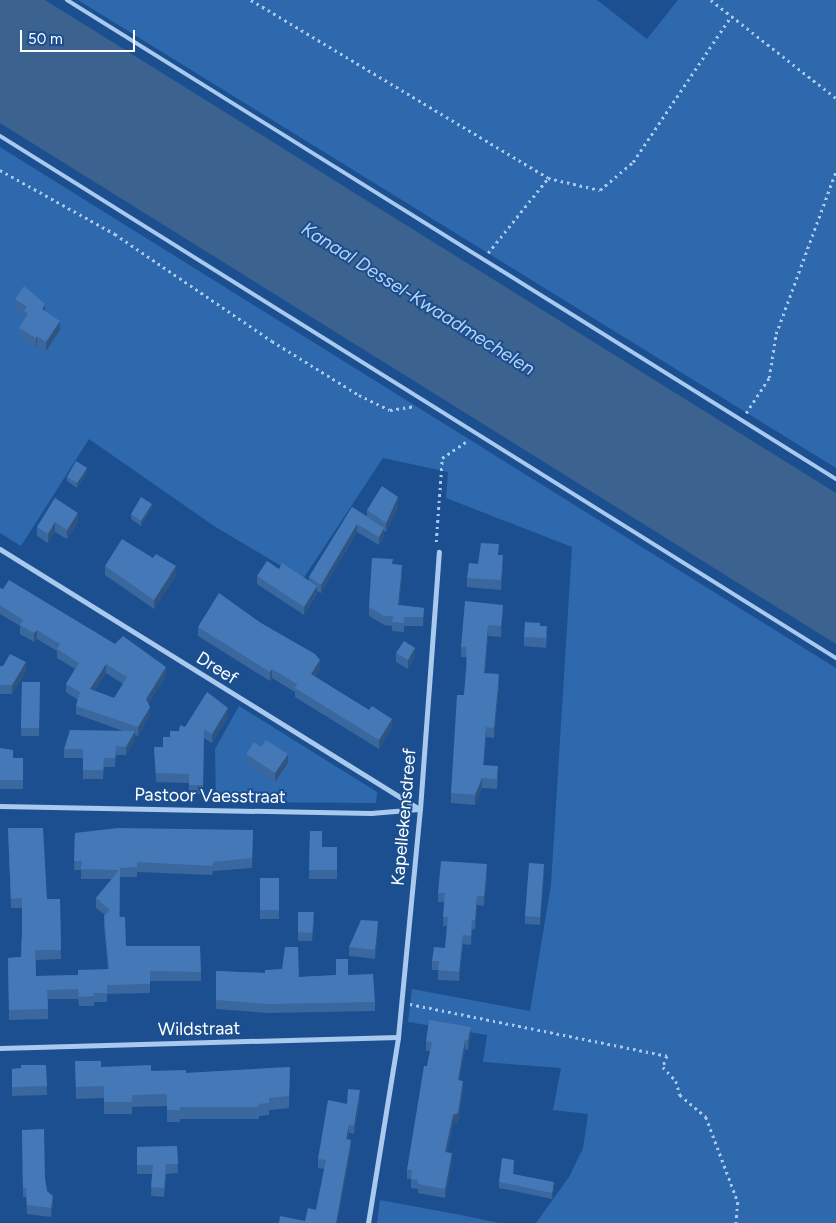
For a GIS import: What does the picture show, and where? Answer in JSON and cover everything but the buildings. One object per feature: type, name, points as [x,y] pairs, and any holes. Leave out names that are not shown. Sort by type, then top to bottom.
[{"type":"street","name":"Dreef","points":[[0,548],[420,809]]},
{"type":"street","name":"Kapellekensdreef","points":[[368,1223],[398,1038],[402,1002],[420,809],[439,552]]},
{"type":"street","name":"Pastoor Vaesstraat","points":[[0,806],[371,813],[420,809]]},
{"type":"street","name":"Wildstraat","points":[[0,1048],[398,1038]]},
{"type":"lane","points":[[67,0],[836,479]]},
{"type":"lane","points":[[0,136],[431,403],[836,658]]},
{"type":"path","points":[[251,0],[548,178],[600,190],[633,162],[731,16]]},
{"type":"path","points":[[712,0],[836,98]]},
{"type":"path","points":[[0,170],[115,234],[272,341],[359,395],[390,410],[431,403]]},
{"type":"path","points":[[741,420],[769,378],[776,334],[836,170]]},
{"type":"path","points":[[482,259],[548,178]]},
{"type":"path","points":[[439,552],[435,547],[442,458],[479,433]]},
{"type":"path","points":[[402,1002],[667,1056],[663,1067],[676,1081],[680,1095],[706,1117],[738,1202],[736,1223]]},
{"type":"shaded area","points":[[78,0],[597,0],[647,39],[678,0],[836,0],[836,468]]},
{"type":"shaded area","points":[[0,147],[836,668],[836,1223],[536,1223],[569,1177],[583,1148],[588,1114],[553,1110],[561,1068],[483,1062],[487,1035],[408,1022],[412,989],[530,1011],[551,885],[572,547],[446,498],[448,472],[383,458],[303,579],[214,526],[89,439],[21,546],[0,533]]},
{"type":"shaded area","points":[[239,706],[377,792],[376,803],[216,802],[215,749]]},
{"type":"shaded area","points":[[380,1200],[461,1215],[499,1223],[377,1223]]},
{"type":"water","name":"Kanaal Dessel-Kwaadmechelen","points":[[0,0],[45,0],[836,493],[836,644],[0,123]]}]
